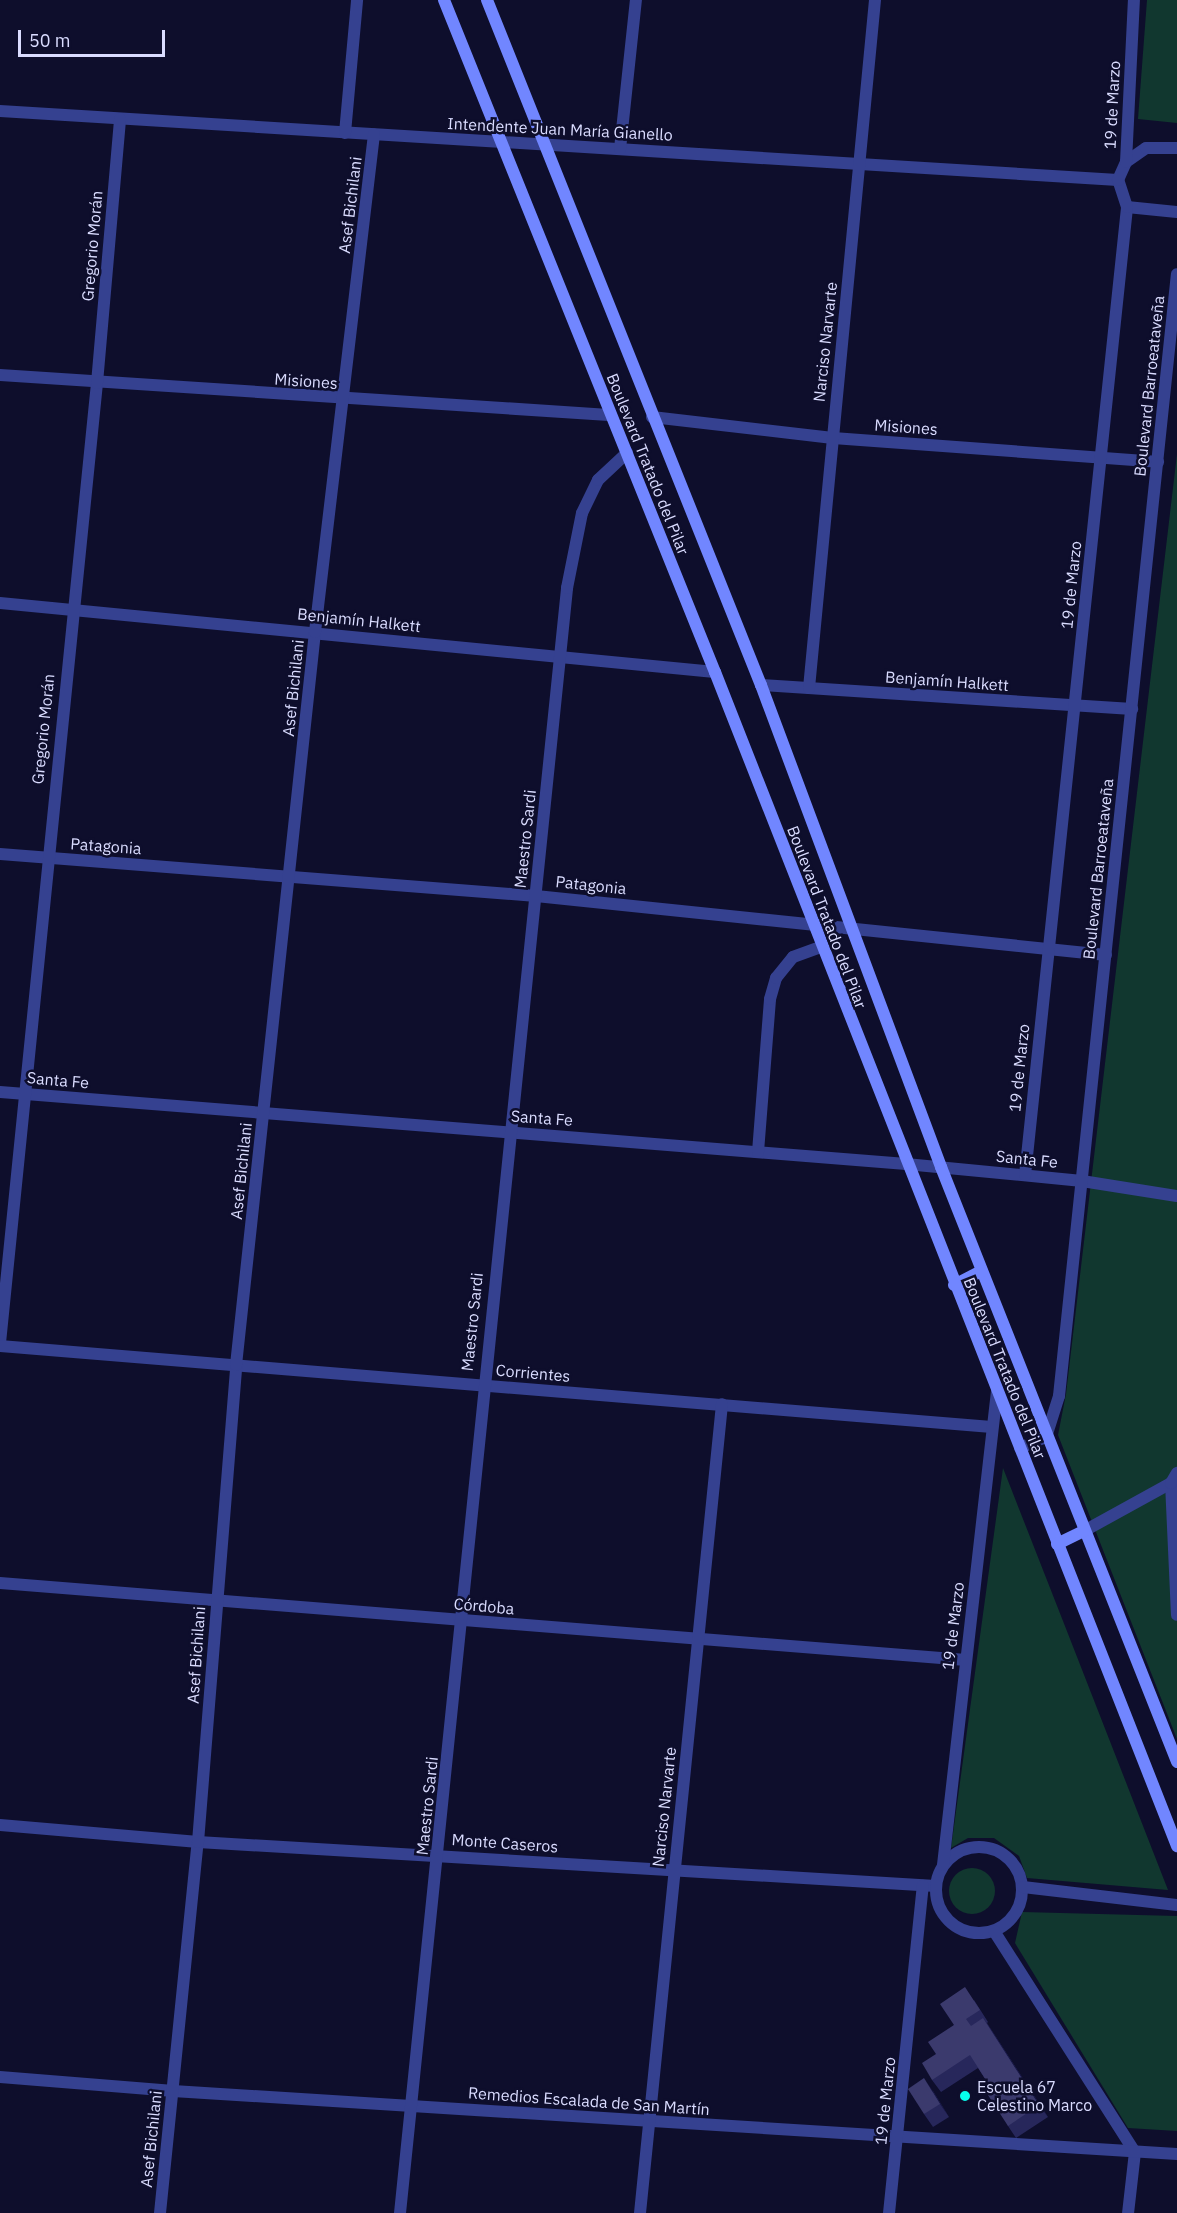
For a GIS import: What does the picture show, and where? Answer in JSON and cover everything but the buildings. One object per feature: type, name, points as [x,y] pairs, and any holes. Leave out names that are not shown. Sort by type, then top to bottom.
[{"type":"main road","name":"Boulevard Tratado del Pilar","points":[[444,0],[609,415],[627,453],[715,672],[820,947],[1177,1846]]},
{"type":"main road","name":"Boulevard Tratado del Pilar","points":[[487,0],[543,145],[761,685],[941,1167],[1046,1437],[1177,1762]]},
{"type":"main road","points":[[954,1285],[982,1271]]},
{"type":"main road","points":[[1057,1544],[1084,1531]]},
{"type":"street","name":"Asef Bichilani","points":[[345,133],[357,0]]},
{"type":"street","points":[[620,150],[636,0]]},
{"type":"street","name":"Narciso Narvarte","points":[[809,688],[875,0]]},
{"type":"street","name":"19 de Marzo","points":[[1025,1175],[1127,207],[1118,180],[1126,162],[1134,0]]},
{"type":"street","name":"Intendente Juan María Gianello","points":[[0,111],[1118,180]]},
{"type":"street","name":"Gregorio Morán","points":[[0,1345],[23,1094],[97,383],[120,119]]},
{"type":"street","name":"Asef Bichilani","points":[[160,2213],[198,1842],[236,1365],[315,632],[374,135]]},
{"type":"street","points":[[1126,162],[1146,148],[1177,148]]},
{"type":"street","points":[[1127,207],[1177,212]]},
{"type":"street","name":"Boulevard Barroeataveña","points":[[1046,1437],[1059,1396],[1177,274]]},
{"type":"street","name":"Misiones","points":[[0,375],[344,400],[609,415]]},
{"type":"street","name":"Misiones","points":[[652,417],[833,438],[1158,462]]},
{"type":"street","name":"Maestro Sardi","points":[[400,2213],[439,1855],[482,1385],[508,1132],[536,896],[567,588],[582,513],[598,480],[627,453]]},
{"type":"street","name":"Benjamín Halkett","points":[[0,603],[715,672]]},
{"type":"street","name":"Benjamín Halkett","points":[[761,685],[1132,710]]},
{"type":"street","name":"Patagonia","points":[[0,854],[536,896],[1106,955]]},
{"type":"street","points":[[758,1152],[770,999],[776,978],[793,957],[820,947]]},
{"type":"street","name":"Santa Fe","points":[[0,1092],[941,1167],[1082,1181],[1177,1196]]},
{"type":"street","name":"Corrientes","points":[[0,1345],[992,1426]]},
{"type":"street","name":"19 de Marzo","points":[[943,1865],[997,1390]]},
{"type":"street","name":"Narciso Narvarte","points":[[640,2213],[646,2121],[722,1404]]},
{"type":"street","points":[[1020,1448],[1046,1437]]},
{"type":"street","points":[[1084,1531],[1174,1478],[1177,1615]]},
{"type":"street","name":"Córdoba","points":[[0,1583],[966,1660]]},
{"type":"street","name":"Monte Caseros","points":[[0,1825],[198,1842],[929,1886]]},
{"type":"street","points":[[989,1847],[1015,1865],[1023,1887],[1017,1912],[994,1931],[972,1933],[952,1925],[929,1886],[943,1865],[960,1850],[989,1847]]},
{"type":"street","name":"19 de Marzo","points":[[889,2213],[929,1886]]},
{"type":"street","points":[[1023,1887],[1177,1905]]},
{"type":"street","points":[[994,1931],[1136,2152],[1128,2213]]},
{"type":"street","name":"Remedios Escalada de San Martín","points":[[0,2077],[173,2091],[1177,2154]]},
{"type":"green space","points":[[1147,0],[1177,0],[1177,123],[1138,119]]},
{"type":"green space","points":[[1177,454],[1177,1739],[1058,1435],[1066,1394]]},
{"type":"green space","points":[[1003,1468],[1168,1890],[1027,1878],[1019,1856],[994,1838],[968,1838],[951,1848]]},
{"type":"green space","points":[[972,1868],[988,1875],[995,1891],[988,1907],[972,1914],[956,1907],[949,1891],[956,1875]]},
{"type":"green space","points":[[1022,1912],[1177,1916],[1177,2131],[1128,2128],[1015,1943]]},
{"type":"place","name":"Escuela 67 Celestino Marco","points":[[965,2096]]}]
